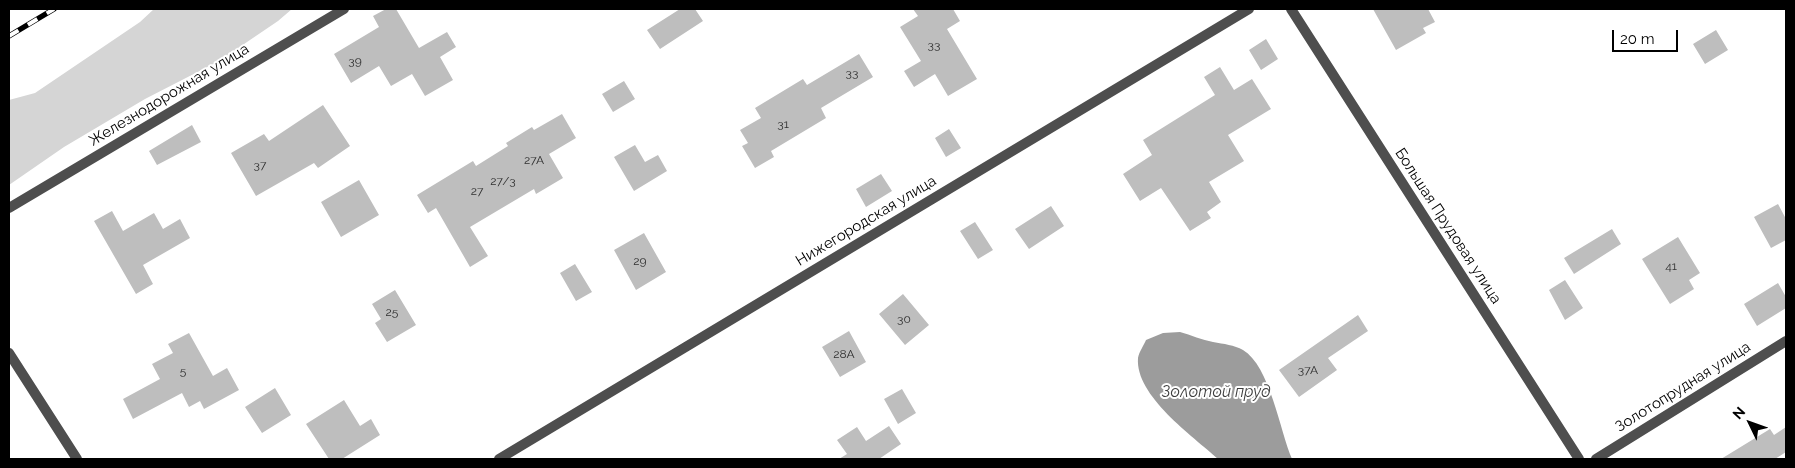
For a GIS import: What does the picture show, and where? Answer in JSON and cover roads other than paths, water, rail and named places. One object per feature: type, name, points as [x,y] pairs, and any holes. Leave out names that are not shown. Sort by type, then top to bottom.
[{"type":"street","name":"Железнодорожная улица","points":[[9,208],[344,9]]},
{"type":"street","name":"Нижегородская улица","points":[[499,459],[1249,9]]},
{"type":"street","name":"Большая Прудовая улица","points":[[1291,9],[1579,459]]},
{"type":"street","name":"Золотопрудная улица","points":[[1596,459],[1786,341]]},
{"type":"street","points":[[9,353],[77,459]]},
{"type":"water","name":"Золотой пруд","points":[[1180,332],[1236,347],[1252,358],[1267,384],[1292,459],[1218,459],[1181,427],[1155,401],[1146,387],[1140,372],[1139,353],[1146,340],[1163,333]]},
{"type":"railway","points":[[9,36],[54,9]]}]
